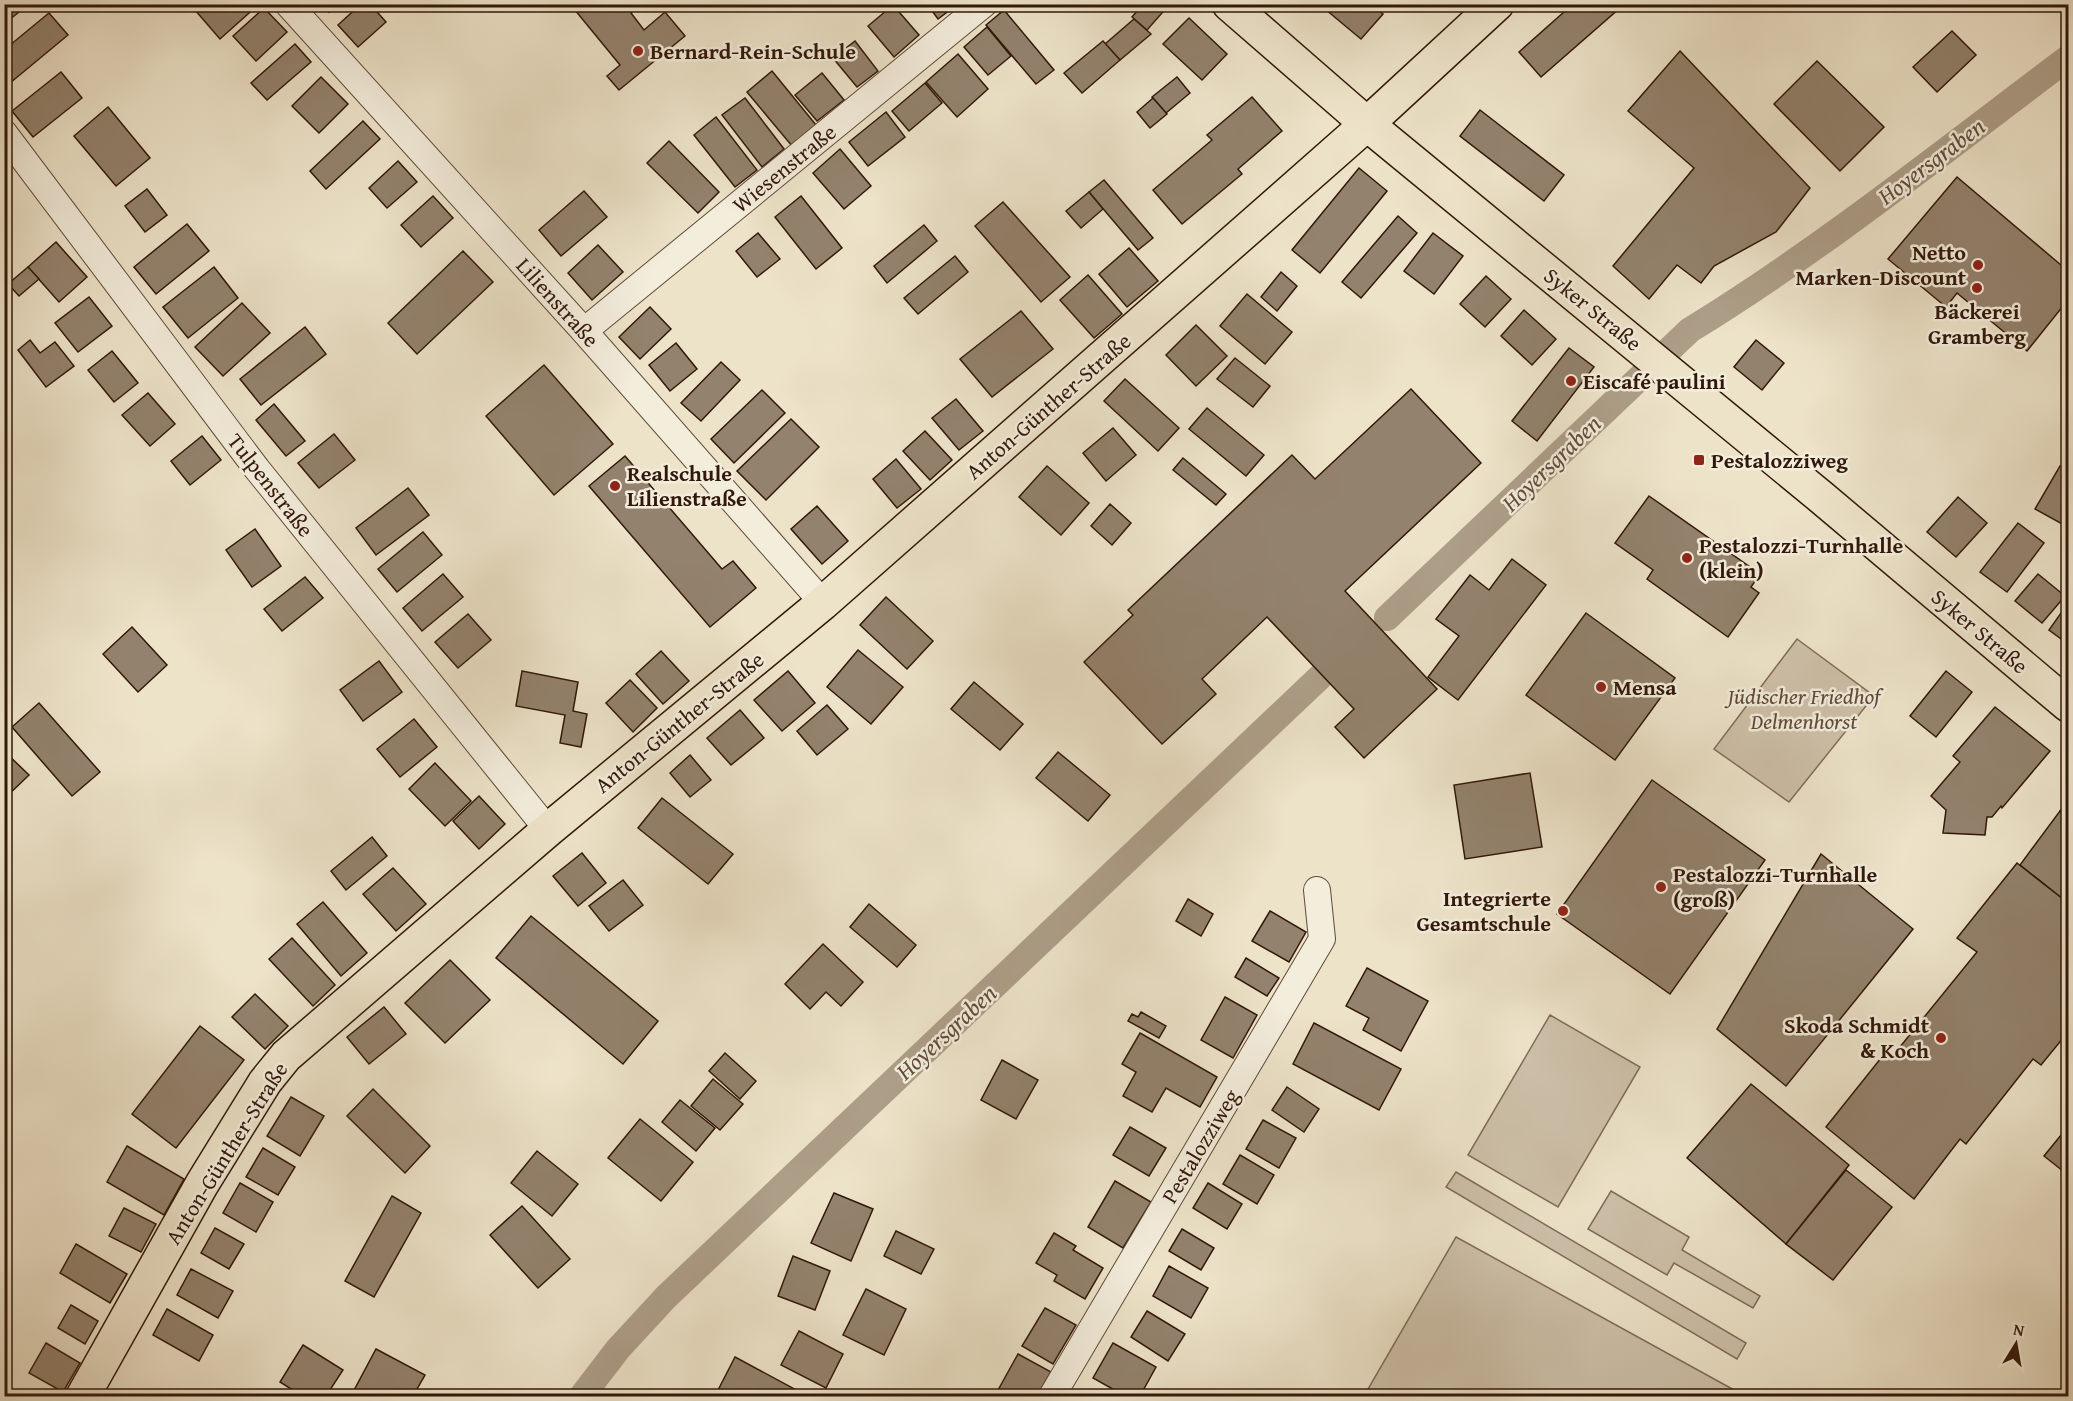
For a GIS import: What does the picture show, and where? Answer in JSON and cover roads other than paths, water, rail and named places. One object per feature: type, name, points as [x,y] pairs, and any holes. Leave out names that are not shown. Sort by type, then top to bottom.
[{"type":"main road","name":"Syker Straße","points":[[1229,4],[1367,124],[2068,705]]},
{"type":"main road","name":"Anton-Günther-Straße","points":[[83,1396],[202,1184],[265,1082],[286,1056],[548,830],[823,603],[1367,124],[1497,4]]},
{"type":"street","name":"Lilienstraße","points":[[288,4],[584,331],[823,603]]},
{"type":"street","name":"Wiesenstraße","points":[[584,331],[984,4]]},
{"type":"street","name":"Tulpenstraße","points":[[4,133],[257,469],[548,830]]},
{"type":"street","name":"Pestalozziweg","points":[[1052,1396],[1322,939],[1317,890]]},
{"type":"waterway","name":"Hoyersgraben","points":[[1387,618],[1690,330],[1835,233],[2068,58]]},
{"type":"waterway","name":"Hoyersgraben","points":[[582,1396],[618,1349],[666,1297],[1320,677]]},
{"type":"place","name":"Bernard-Rein-Schule","points":[[638,51]]},
{"type":"place","name":"Netto Marken-Discount","points":[[1978,265]]},
{"type":"place","name":"Bäckerei Gramberg","points":[[1977,288]]},
{"type":"place","name":"Eiscafé paulini","points":[[1571,381]]},
{"type":"place","name":"Pestalozziweg","points":[[1699,460]]},
{"type":"place","name":"Realschule Lilienstraße","points":[[615,486]]},
{"type":"place","name":"Pestalozzi-Turnhalle (klein)","points":[[1687,558]]},
{"type":"place","name":"Mensa","points":[[1601,687]]},
{"type":"place","name":"Pestalozzi-Turnhalle (groß)","points":[[1661,887]]},
{"type":"place","name":"Integrierte Gesamtschule","points":[[1563,911]]},
{"type":"place","name":"Skoda Schmidt & Koch","points":[[1941,1038]]},
{"type":"park label","name":"Jüdischer Friedhof Delmenhorst","points":[[1804,708]]}]
